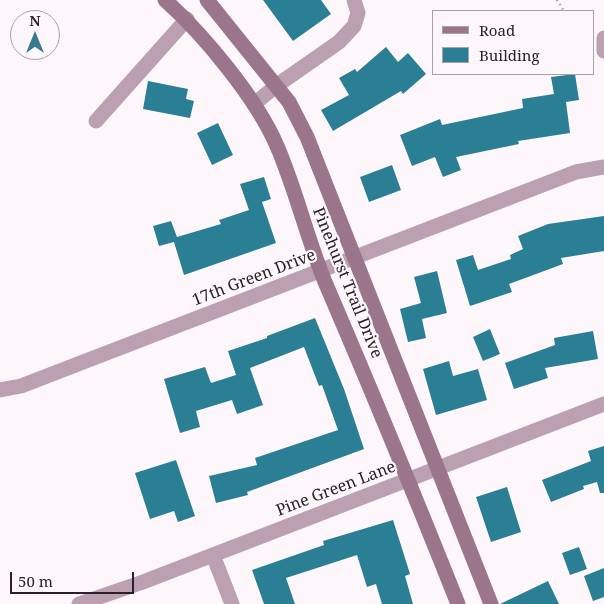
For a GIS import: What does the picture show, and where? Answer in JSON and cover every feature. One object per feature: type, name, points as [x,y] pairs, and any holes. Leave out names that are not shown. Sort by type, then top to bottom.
[{"type":"street","name":"Pinehurst Trail Drive","points":[[165,0],[187,20],[254,104],[277,146],[321,271],[409,480],[458,604]]},
{"type":"street","name":"Pinehurst Trail Drive","points":[[207,0],[289,102],[307,137],[491,604]]},
{"type":"street","points":[[254,104],[276,86],[339,42],[354,26],[358,13],[354,0]]},
{"type":"street","points":[[96,121],[187,20]]},
{"type":"street","points":[[604,38],[604,51]]},
{"type":"street","name":"17th Green Drive","points":[[0,390],[21,386],[576,172],[604,167]]},
{"type":"street","name":"Pine Green Lane","points":[[79,604],[213,555],[604,404]]},
{"type":"street","points":[[213,555],[232,604]]},
{"type":"building","points":[[263,0],[321,0],[331,14],[293,41]]},
{"type":"building","points":[[386,47],[398,62],[408,53],[426,74],[403,94],[401,91],[333,131],[321,110],[349,95],[339,78],[355,69],[357,72]]},
{"type":"building","points":[[575,75],[579,100],[566,102],[570,133],[518,141],[519,144],[456,157],[461,170],[443,177],[435,157],[412,166],[400,135],[440,119],[442,125],[523,108],[522,99],[554,94],[551,77]]},
{"type":"building","points":[[148,81],[188,89],[186,99],[194,101],[190,118],[143,109]]},
{"type":"building","points":[[218,123],[233,155],[212,165],[197,133]]},
{"type":"building","points":[[392,165],[401,190],[369,202],[360,177]]},
{"type":"building","points":[[264,177],[271,199],[262,202],[276,243],[184,275],[174,242],[159,246],[153,226],[171,221],[177,237],[221,224],[219,220],[249,210],[240,184]]},
{"type":"building","points":[[604,216],[604,251],[561,258],[563,264],[509,284],[512,292],[470,306],[456,260],[473,255],[478,270],[511,259],[510,255],[523,249],[518,236],[548,224]]},
{"type":"building","points":[[437,271],[447,313],[422,319],[426,338],[408,342],[400,309],[421,303],[414,277]]},
{"type":"building","points":[[315,318],[344,389],[364,449],[247,492],[248,495],[216,503],[209,476],[257,465],[255,458],[338,430],[322,385],[319,386],[304,347],[250,368],[263,405],[237,414],[232,400],[196,411],[200,427],[180,433],[164,379],[205,367],[211,383],[236,375],[228,351],[267,338],[267,336]]},
{"type":"building","points":[[490,329],[500,354],[483,361],[473,337]]},
{"type":"building","points":[[593,331],[598,359],[545,368],[548,378],[514,389],[505,363],[555,345],[554,338]]},
{"type":"building","points":[[449,361],[453,376],[478,369],[487,400],[436,415],[423,369]]},
{"type":"building","points":[[604,446],[604,493],[600,493],[597,482],[583,486],[584,489],[551,502],[542,480],[591,461],[588,451]]},
{"type":"building","points":[[176,460],[195,516],[178,522],[174,511],[150,519],[135,473]]},
{"type":"building","points":[[507,487],[521,532],[491,542],[476,497]]},
{"type":"building","points":[[393,520],[410,574],[405,576],[413,604],[382,604],[376,584],[367,587],[357,555],[286,578],[295,604],[264,604],[252,570],[324,545],[323,541]]},
{"type":"building","points":[[579,547],[587,569],[570,575],[562,553]]},
{"type":"building","points":[[604,568],[604,597],[593,601],[584,576]]},
{"type":"building","points":[[548,581],[559,604],[500,604]]}]
